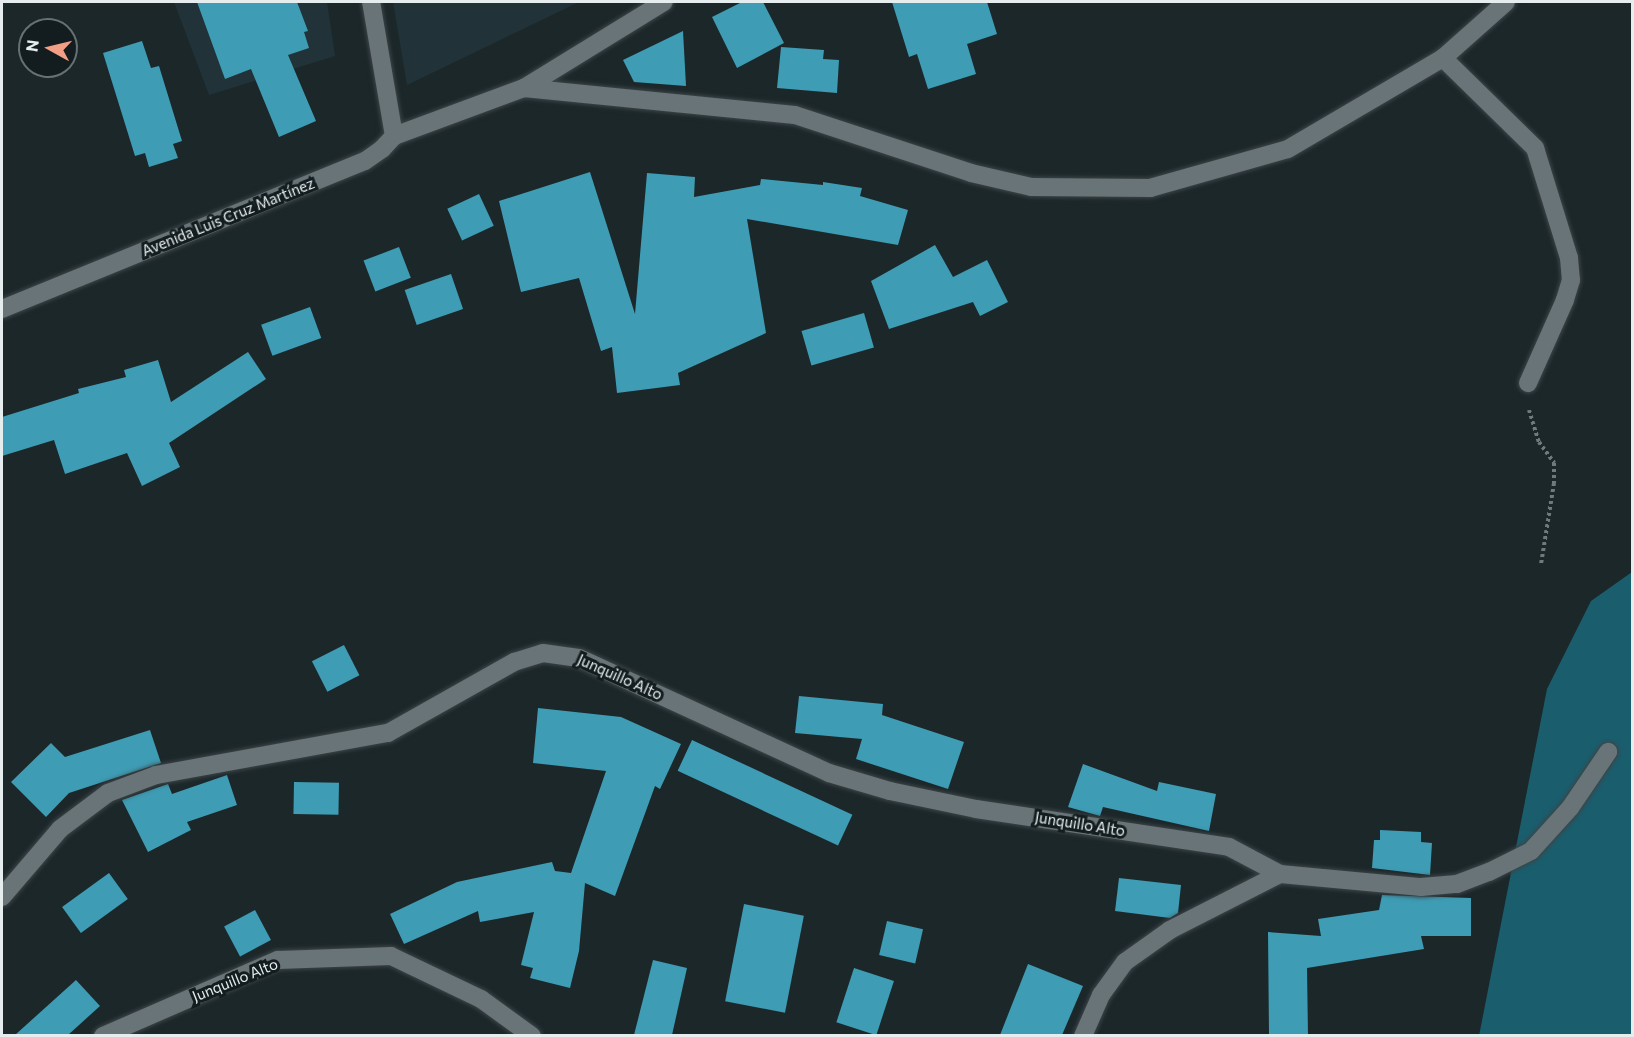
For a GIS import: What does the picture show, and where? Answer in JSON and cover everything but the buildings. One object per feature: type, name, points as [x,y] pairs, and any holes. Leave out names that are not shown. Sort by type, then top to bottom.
[{"type":"street","points":[[371,2],[386,78],[394,136],[524,88],[664,2]]},
{"type":"street","points":[[524,88],[795,115],[970,173],[1031,188],[1149,188],[1288,149],[1443,58],[1506,2]]},
{"type":"street","points":[[1443,58],[1535,148],[1569,258],[1571,280],[1565,300],[1528,383]]},
{"type":"street","name":"Avenida Luis Cruz Martínez","points":[[2,309],[365,161],[394,136]]},
{"type":"street","name":"Junquillo Alto","points":[[2,897],[60,829],[108,793],[156,776],[388,733],[514,662],[543,653],[579,658],[829,773],[890,791],[976,809],[1229,847],[1280,874],[1421,886],[1457,884],[1489,872],[1531,850],[1570,808],[1608,752]]},
{"type":"street","points":[[1083,1035],[1101,995],[1125,962],[1170,930],[1280,874]]},
{"type":"street","name":"Junquillo Alto","points":[[104,1035],[278,960],[391,956],[481,999],[532,1035]]},
{"type":"path","points":[[1528,383],[1528,408],[1539,442],[1554,463],[1554,483],[1541,564]]},
{"type":"shaded area","points":[[174,2],[327,2],[335,56],[209,95]]},
{"type":"shaded area","points":[[393,2],[579,2],[407,85]]},
{"type":"shaded area","points":[[1632,572],[1632,1035],[1479,1036],[1547,689],[1591,601]]}]
